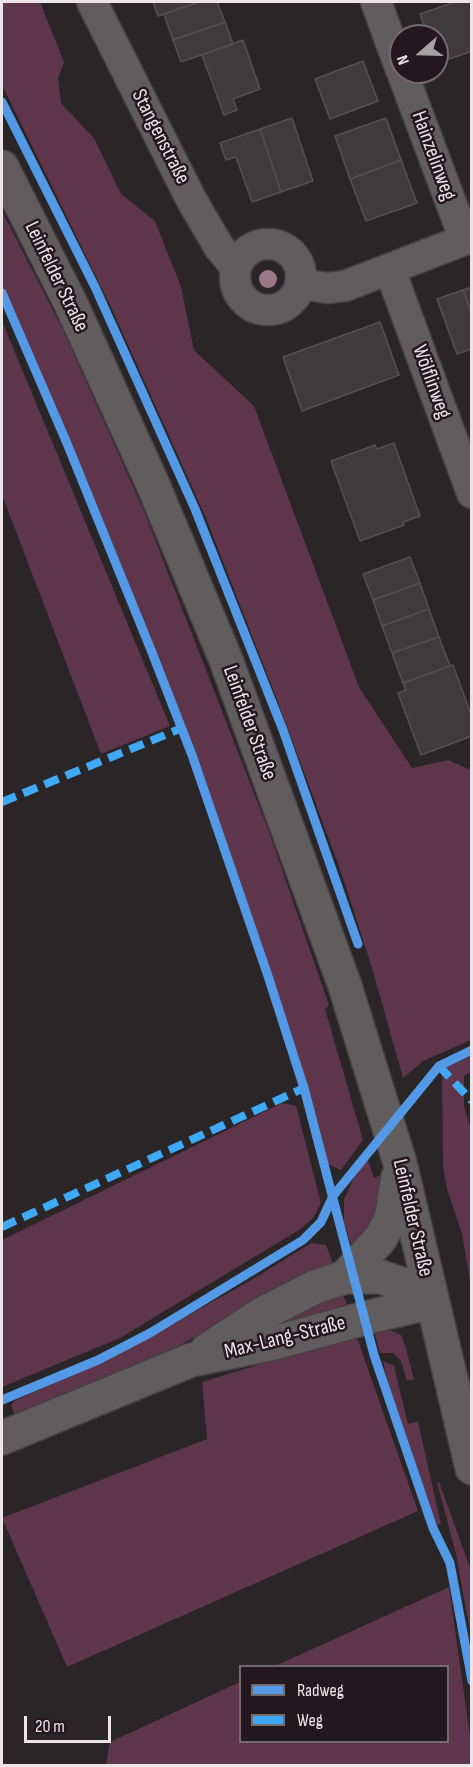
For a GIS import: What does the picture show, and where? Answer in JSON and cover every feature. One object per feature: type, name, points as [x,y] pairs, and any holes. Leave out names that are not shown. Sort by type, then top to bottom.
[{"type":"main road","name":"Leinfelder Straße","points":[[2,167],[71,304],[154,487],[226,660],[345,987],[400,1166],[471,1468]]},
{"type":"main road","points":[[345,1277],[380,1239],[391,1219],[400,1166]]},
{"type":"main road","name":"Max-Lang-Straße","points":[[2,1438],[191,1360],[262,1314],[315,1287],[345,1277],[381,1278],[402,1284],[432,1302]]},
{"type":"main road","name":"Max-Lang-Straße","points":[[191,1360],[274,1343],[432,1302]]},
{"type":"street","name":"Stangenstraße","points":[[92,2],[191,199],[219,247],[236,267],[234,278],[242,298],[260,310],[270,311],[290,303],[301,284]]},
{"type":"street","name":"Hainzelinweg","points":[[376,2],[389,38]]},
{"type":"street","name":"Hainzelinweg","points":[[406,84],[468,239]]},
{"type":"street","points":[[236,267],[241,257],[249,249],[260,244],[271,243],[282,246],[298,262],[301,284],[327,288],[345,286],[468,239]]},
{"type":"street","name":"Wölflinweg","points":[[390,270],[471,493]]},
{"type":"shaded area","points":[[2,2],[40,2],[64,62],[58,79],[61,103],[94,138],[121,194],[155,221],[181,287],[194,350],[254,406],[359,687],[412,768],[448,760],[471,770],[471,1040],[423,1061],[403,1078],[372,968],[341,872],[205,516],[110,305],[2,85]]},
{"type":"shaded area","points":[[2,211],[62,328],[144,511],[268,829],[329,1005],[325,1009],[363,1140],[341,1170],[328,1164],[295,1048],[223,833],[110,540],[2,286]]},
{"type":"shaded area","points":[[2,321],[170,726],[101,754],[2,495]]},
{"type":"shaded area","points":[[471,1056],[471,1072],[464,1076],[464,1106],[472,1135],[471,1287],[462,1234],[447,1189],[443,1166],[442,1074],[447,1067]]},
{"type":"shaded area","points":[[282,1103],[296,1106],[321,1203],[313,1218],[299,1230],[120,1338],[2,1387],[2,1240]]},
{"type":"shaded area","points":[[367,1157],[374,1178],[381,1175],[386,1195],[386,1213],[353,1251],[344,1222],[344,1200],[355,1175]]},
{"type":"shaded area","points":[[311,1243],[326,1245],[333,1264],[172,1349],[15,1415],[11,1405],[14,1401],[117,1355],[253,1279]]},
{"type":"shaded area","points":[[343,1294],[349,1311],[270,1333],[267,1326],[312,1304]]},
{"type":"shaded area","points":[[373,1328],[385,1328],[401,1335],[414,1379],[407,1381],[401,1361],[393,1353],[380,1353]]},
{"type":"shaded area","points":[[356,1335],[418,1511],[67,1667],[2,1518],[207,1439],[202,1382]]},
{"type":"shaded area","points":[[383,1361],[394,1366],[408,1424],[418,1422],[441,1524],[437,1525],[391,1394]]},
{"type":"shaded area","points":[[437,1482],[439,1482],[472,1575],[471,1637],[456,1554]]},
{"type":"shaded area","points":[[449,1587],[471,1743],[471,1765],[106,1765],[110,1742],[239,1682],[239,1743],[449,1743],[449,1665],[277,1665]]},
{"type":"building","points":[[153,2],[199,2],[158,16]]},
{"type":"building","points":[[199,2],[217,2],[225,22],[173,40],[164,14]]},
{"type":"building","points":[[455,2],[472,2],[472,51],[449,59],[449,24],[424,24],[420,14]]},
{"type":"building","points":[[225,22],[233,44],[181,62],[173,40]]},
{"type":"building","points":[[243,40],[260,89],[233,99],[237,110],[224,115],[202,55]]},
{"type":"building","points":[[363,61],[378,101],[330,119],[315,79]]},
{"type":"building","points":[[292,118],[313,181],[281,192],[260,129]]},
{"type":"building","points":[[386,118],[401,160],[350,179],[335,136]]},
{"type":"building","points":[[260,129],[281,192],[252,202],[236,157],[226,160],[220,143]]},
{"type":"building","points":[[401,160],[417,203],[366,221],[350,179]]},
{"type":"building","points":[[472,287],[472,314],[463,290]]},
{"type":"building","points":[[463,290],[472,314],[472,349],[457,354],[437,299]]},
{"type":"building","points":[[380,322],[399,375],[302,411],[283,357]]},
{"type":"building","points":[[394,443],[420,516],[403,522],[404,525],[360,541],[331,461],[375,445],[377,449]]},
{"type":"building","points":[[410,557],[420,583],[373,600],[363,574]]},
{"type":"building","points":[[420,583],[429,609],[382,626],[373,600]]},
{"type":"building","points":[[429,609],[439,637],[392,653],[382,626]]},
{"type":"building","points":[[439,637],[450,666],[403,683],[392,653]]},
{"type":"building","points":[[453,665],[472,717],[472,736],[421,755],[398,693],[406,690],[403,683]]},
{"type":"marked path","points":[[2,802],[182,728]]},
{"type":"marked path","points":[[439,1066],[472,1101]]},
{"type":"marked path","points":[[2,1227],[304,1088]]},
{"type":"cycle path","points":[[2,102],[95,287],[195,509],[283,730],[358,944]]},
{"type":"cycle path","points":[[2,293],[66,441],[192,755],[268,976],[304,1088],[374,1355],[433,1528],[450,1563],[472,1681]]},
{"type":"cycle path","points":[[2,1400],[98,1360],[150,1333],[303,1240],[321,1222],[333,1196],[439,1066],[472,1050]]}]
